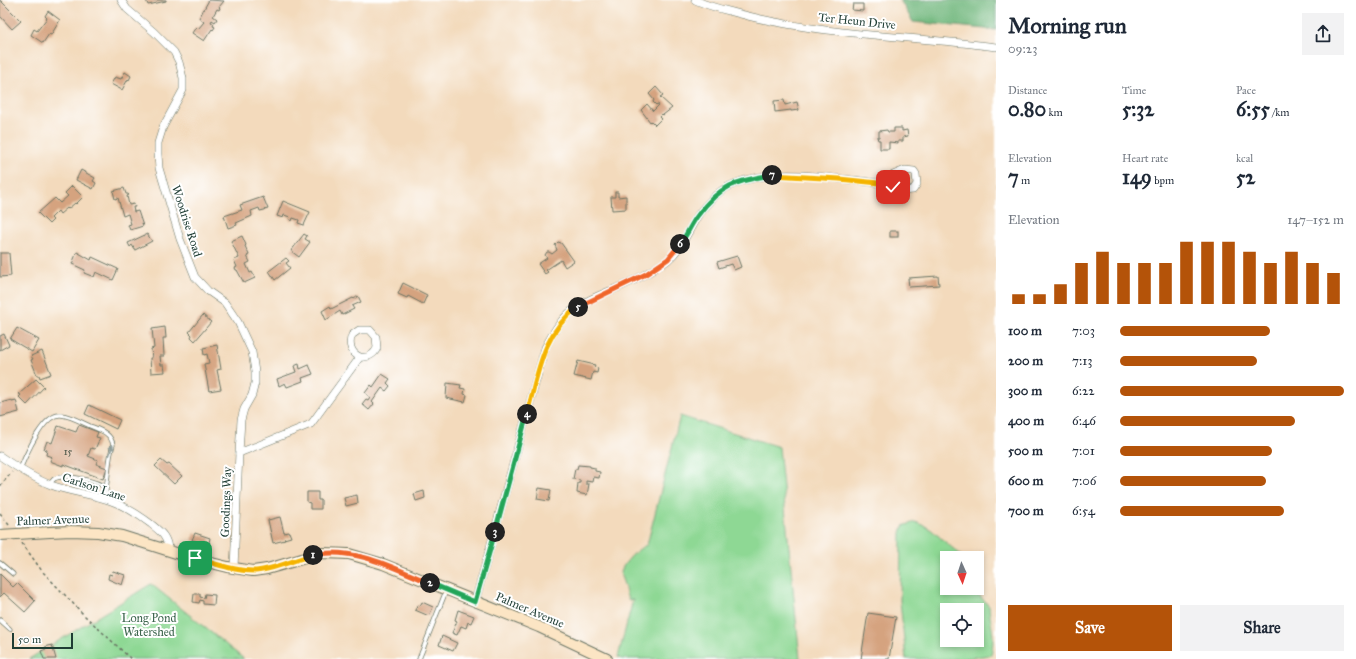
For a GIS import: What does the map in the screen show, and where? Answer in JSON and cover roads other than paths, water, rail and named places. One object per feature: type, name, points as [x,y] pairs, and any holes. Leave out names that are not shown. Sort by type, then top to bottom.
[{"type":"main road","name":"Palmer Avenue","points":[[0,535],[50,532],[98,532],[122,536],[168,551],[234,568],[253,571],[323,553],[349,554],[383,564],[539,627],[607,659]]},
{"type":"street","name":"Woodrise Road","points":[[121,0],[127,9],[154,32],[174,52],[184,78],[183,90],[163,127],[158,143],[159,168],[180,239],[195,277],[208,291],[225,303],[238,322],[252,352],[255,383],[252,395],[242,415],[239,454]]},
{"type":"street","name":"Ter Heun Drive","points":[[696,0],[707,5],[777,23],[996,47]]},
{"type":"street","points":[[475,602],[545,348],[556,328],[569,314],[581,305],[620,288],[646,274],[668,259],[686,236],[697,216],[715,195],[730,185],[746,179],[771,175],[839,179],[888,184]]},
{"type":"street","name":"Goodings Way","points":[[370,330],[376,337],[377,348],[372,355],[368,357],[360,357],[351,349],[352,335],[356,332],[370,330]]},
{"type":"street","name":"Goodings Way","points":[[234,568],[239,454],[311,424],[360,357]]},
{"type":"street","name":"Carlson Lane","points":[[0,456],[18,469],[50,484],[106,500],[124,507],[155,527],[168,542],[168,551]]},
{"type":"lane","points":[[18,469],[47,420],[53,416],[60,415],[79,421],[106,433],[110,437],[113,445],[109,455],[106,500]]},
{"type":"lane","points":[[50,484],[55,479],[72,477],[103,485],[106,488]]},
{"type":"lane","points":[[0,563],[13,574]]},
{"type":"lane","points":[[420,659],[447,590]]},
{"type":"lane","points":[[0,620],[10,629]]},
{"type":"park label","name":"Long Pond Watershed","points":[[149,625]]}]
